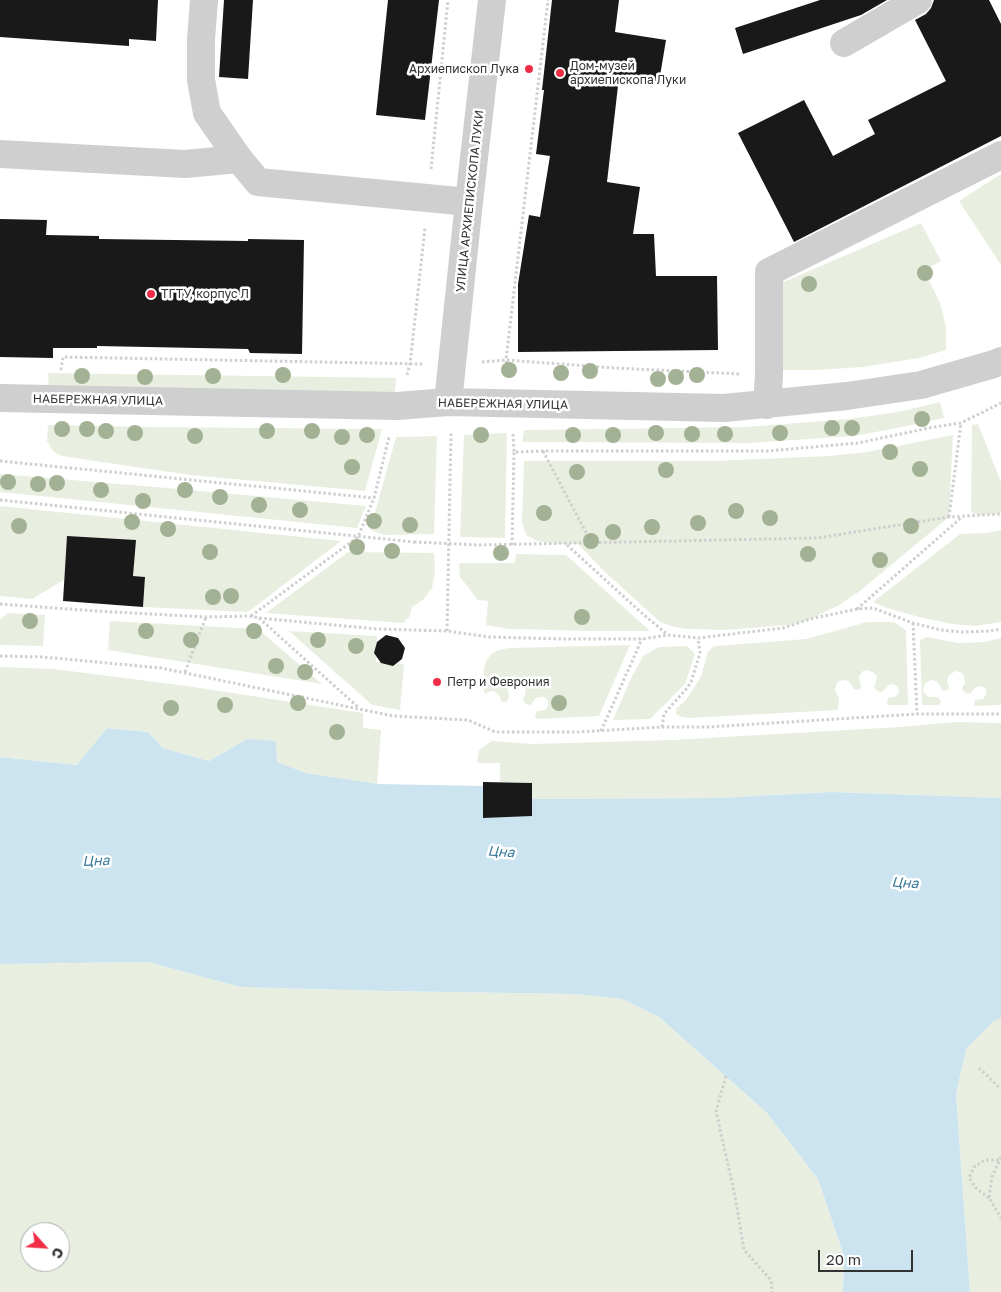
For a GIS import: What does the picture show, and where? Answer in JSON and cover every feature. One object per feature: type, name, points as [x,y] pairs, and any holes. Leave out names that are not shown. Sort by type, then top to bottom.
[{"type":"street","points":[[204,0],[201,80],[207,113],[239,159],[258,182],[469,202]]},
{"type":"street","name":"УЛИЦА АРХИЕПИСКОПА ЛУКИ","points":[[448,402],[492,0]]},
{"type":"street","points":[[844,43],[918,0]]},
{"type":"street","points":[[0,154],[185,164],[239,159]]},
{"type":"street","points":[[767,405],[769,376],[769,272],[1001,155]]},
{"type":"street","name":"НАБЕРЕЖНАЯ УЛИЦА","points":[[0,398],[397,406],[448,402],[724,408],[847,396],[922,385],[1001,361]]},
{"type":"path","points":[[512,545],[514,452],[506,360],[548,0]]},
{"type":"path","points":[[52,369],[61,369],[63,357],[400,364],[506,360]]},
{"type":"path","points":[[447,631],[452,436],[448,402]]},
{"type":"path","points":[[514,452],[768,451],[858,443],[961,423],[1001,403]]},
{"type":"path","points":[[250,616],[358,537],[374,498],[397,406]]},
{"type":"path","points":[[949,517],[961,423]]},
{"type":"path","points":[[543,451],[591,542]]},
{"type":"path","points":[[0,461],[374,498]]},
{"type":"path","points":[[0,500],[358,537],[479,545],[817,538],[949,517],[1001,514]]},
{"type":"path","points":[[857,609],[962,517]]},
{"type":"path","points":[[566,544],[668,635]]},
{"type":"path","points":[[0,604],[206,617],[250,616],[377,629],[447,631],[489,637],[562,639],[642,640],[668,635],[698,638],[783,628],[810,619],[857,609],[873,608],[913,623],[941,630],[962,632],[1001,629]]},
{"type":"path","points":[[185,672],[206,617]]},
{"type":"path","points":[[259,618],[359,708]]},
{"type":"path","points":[[913,623],[917,714]]},
{"type":"path","points":[[662,727],[664,714],[691,682],[700,653],[698,638]]},
{"type":"path","points":[[601,731],[642,640]]},
{"type":"path","points":[[0,656],[43,657],[161,668],[393,716],[468,720],[495,732],[709,727],[917,714],[1001,714]]},
{"type":"path","points":[[979,1068],[1001,1089]]},
{"type":"path","points":[[726,1076],[716,1111],[735,1196],[744,1250],[771,1280],[772,1292]]},
{"type":"path","points":[[989,1198],[992,1176],[1000,1158]]},
{"type":"path","points":[[1000,1158],[985,1160],[974,1166],[969,1178],[976,1188],[989,1198],[1001,1218]]},
{"type":"green space","points":[[1001,174],[1001,265],[959,201]]},
{"type":"green space","points":[[921,223],[941,261],[924,270],[940,303],[946,327],[946,350],[919,358],[863,367],[776,370],[774,286]]},
{"type":"green space","points":[[48,373],[396,378],[395,393],[49,388]]},
{"type":"green space","points":[[940,402],[944,418],[855,436],[748,443],[522,442],[524,430],[746,427],[849,419],[898,412]]},
{"type":"green space","points":[[978,424],[1001,482],[1001,513],[978,515],[971,512],[972,425]]},
{"type":"green space","points":[[48,425],[382,429],[365,491],[190,475],[68,457],[53,451],[47,441]]},
{"type":"green space","points":[[507,433],[505,538],[460,537],[464,435]]},
{"type":"green space","points":[[953,435],[949,517],[860,591],[839,605],[811,619],[790,625],[725,630],[688,629],[660,622],[604,571],[578,544],[537,541],[526,535],[522,523],[524,461],[713,461],[829,456],[867,452]]},
{"type":"green space","points":[[437,436],[434,534],[384,535],[370,530],[396,437]]},
{"type":"green space","points":[[0,474],[366,506],[357,528],[0,492]]},
{"type":"green space","points":[[0,506],[341,541],[248,612],[143,607],[145,577],[133,576],[135,540],[68,536],[64,580],[32,599],[0,596]]},
{"type":"green space","points":[[1001,530],[1001,622],[975,626],[952,624],[919,617],[873,602],[960,534],[986,533]]},
{"type":"green space","points":[[348,552],[434,553],[435,572],[432,588],[424,599],[412,607],[410,616],[403,623],[266,613]]},
{"type":"green space","points":[[516,554],[566,555],[650,631],[508,629],[486,625],[488,601],[478,600],[460,577],[459,563],[515,563]]},
{"type":"green space","points":[[8,613],[45,615],[43,646],[0,645],[0,620]]},
{"type":"green space","points":[[110,621],[258,629],[322,684],[108,650]]},
{"type":"green space","points":[[867,622],[894,622],[906,630],[908,705],[887,705],[888,698],[895,697],[899,693],[898,687],[891,684],[882,692],[877,691],[874,687],[876,675],[867,670],[863,671],[859,677],[860,690],[854,689],[846,680],[837,683],[835,690],[839,698],[838,710],[689,718],[676,714],[676,709],[686,700],[701,676],[708,652],[713,647],[806,639]]},
{"type":"green space","points":[[289,631],[377,636],[376,662],[404,664],[400,710],[372,705]]},
{"type":"green space","points":[[927,637],[958,643],[984,642],[1001,638],[1001,705],[974,706],[975,700],[983,699],[986,695],[986,690],[984,687],[979,686],[970,694],[965,693],[962,688],[965,683],[964,676],[956,671],[949,675],[947,681],[948,690],[942,690],[938,682],[935,681],[931,680],[925,683],[924,693],[929,697],[939,698],[941,701],[937,705],[922,705],[920,640]]},
{"type":"green space","points":[[630,645],[599,716],[537,719],[535,716],[537,711],[546,709],[548,701],[544,697],[540,697],[535,699],[531,705],[525,704],[523,699],[526,691],[520,682],[509,685],[509,698],[505,703],[501,701],[500,696],[494,691],[484,694],[484,668],[486,661],[491,654],[499,650],[509,648]]},
{"type":"green space","points":[[687,646],[695,654],[685,684],[650,719],[613,720],[631,678],[643,656],[659,647]]},
{"type":"green space","points":[[0,667],[54,669],[187,686],[363,713],[363,728],[381,730],[377,784],[306,773],[277,762],[276,742],[247,739],[209,761],[163,748],[148,732],[108,728],[77,765],[0,757]]},
{"type":"green space","points":[[956,722],[1001,723],[1001,798],[831,792],[718,798],[532,799],[532,783],[500,782],[500,763],[477,763],[479,750],[492,741],[533,744],[672,740]]},
{"type":"green space","points":[[148,962],[240,987],[575,994],[622,999],[659,1017],[766,1112],[818,1179],[844,1256],[843,1292],[0,1292],[0,964]]},
{"type":"green space","points":[[1001,1018],[1001,1292],[970,1292],[956,1094],[966,1049],[994,1021]]},
{"type":"water","name":"Цна","points":[[107,728],[148,732],[163,748],[209,761],[247,739],[276,741],[277,762],[306,773],[378,784],[483,786],[532,816],[532,799],[718,798],[831,792],[1001,798],[1001,1018],[994,1021],[966,1049],[956,1094],[970,1292],[843,1292],[844,1256],[818,1179],[766,1112],[659,1017],[622,999],[575,994],[240,987],[148,962],[0,964],[0,757],[77,765]]},
{"type":"building","points":[[0,0],[158,0],[156,41],[129,39],[129,46],[0,37]]},
{"type":"building","points":[[224,0],[253,0],[248,79],[219,77]]},
{"type":"building","points":[[388,0],[439,0],[425,120],[376,115]]},
{"type":"building","points":[[552,0],[619,0],[615,32],[666,40],[659,82],[619,77],[607,182],[640,187],[633,234],[654,234],[656,276],[717,276],[718,350],[518,352],[518,284],[529,215],[540,217],[550,156],[536,154]]},
{"type":"building","points":[[820,0],[887,0],[861,15],[743,54],[735,28]]},
{"type":"building","points":[[934,0],[989,0],[1001,24],[1001,136],[794,242],[738,133],[804,100],[833,156],[875,134],[868,120],[946,81],[915,20],[926,14]]},
{"type":"building","name":"ТГТУ, корпус Л","points":[[0,219],[47,220],[46,235],[99,236],[99,239],[304,240],[302,354],[250,353],[248,349],[97,346],[97,348],[53,348],[53,358],[0,357]]},
{"type":"building","points":[[67,536],[136,540],[133,576],[145,577],[143,607],[63,601]]},
{"type":"building","points":[[386,635],[398,638],[405,648],[402,659],[393,666],[381,663],[374,653],[377,642]]},
{"type":"building","points":[[483,782],[532,783],[532,816],[483,818]]},
{"type":"place","name":"Архиепископ Лука","points":[[529,69]]},
{"type":"place","name":"Дом-музей архиепископа Луки","points":[[560,73]]},
{"type":"place","name":"ТГТУ, корпус Л","points":[[151,294]]},
{"type":"place","name":"Петр и Феврония","points":[[437,682]]}]
